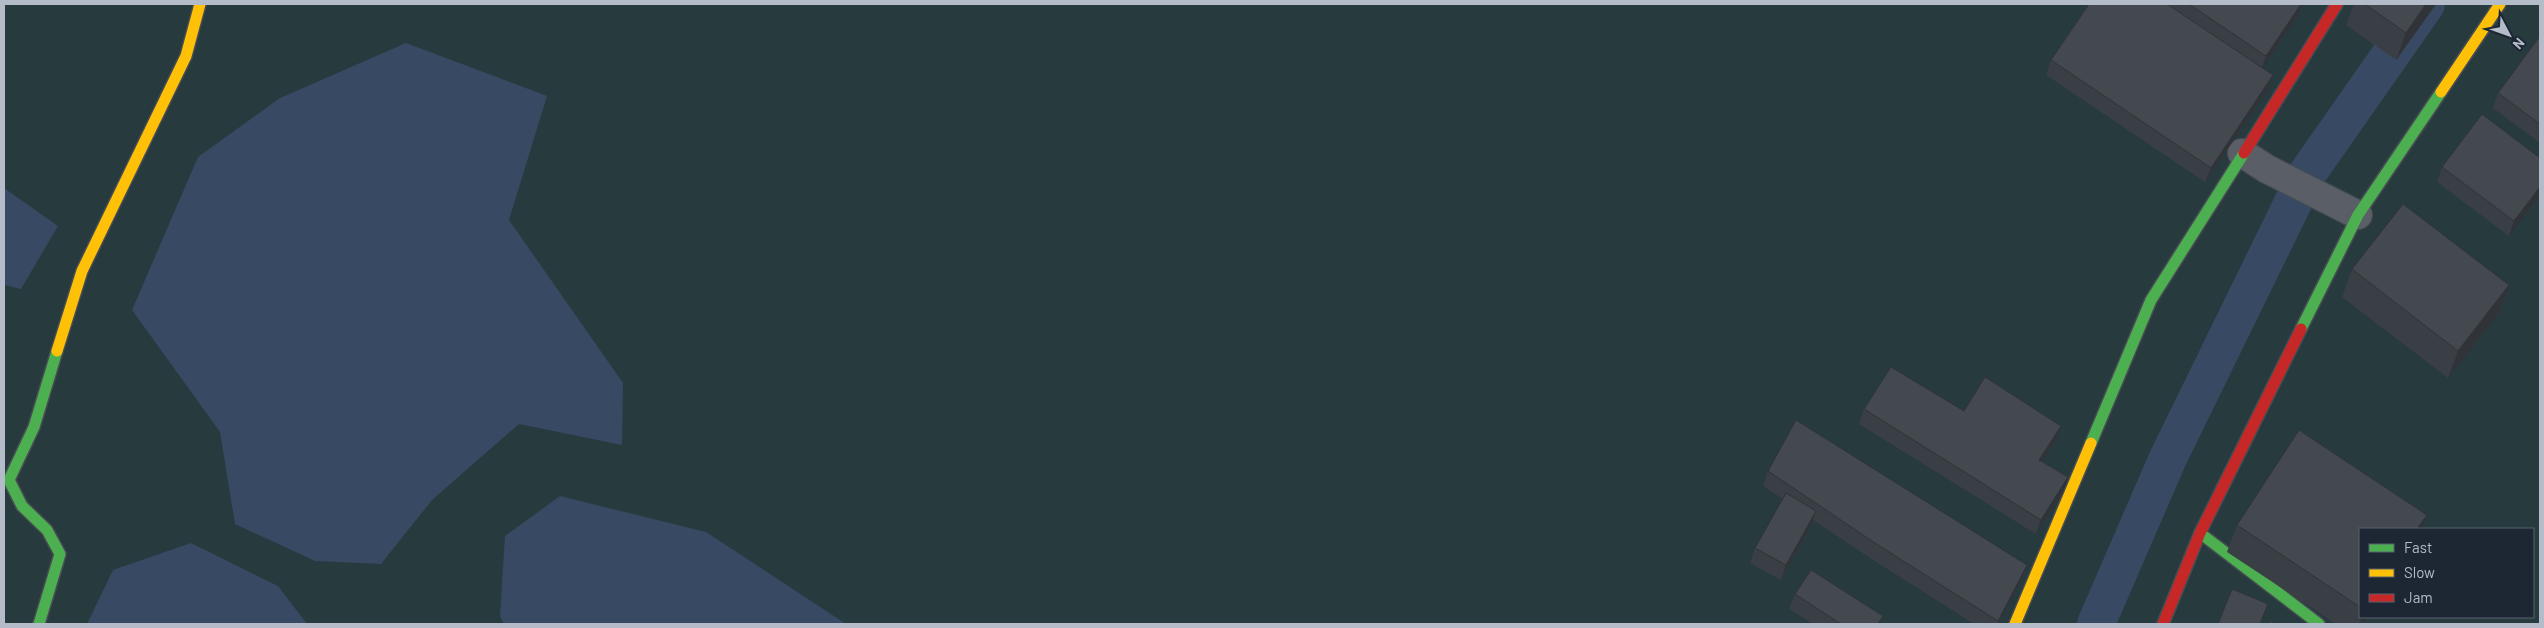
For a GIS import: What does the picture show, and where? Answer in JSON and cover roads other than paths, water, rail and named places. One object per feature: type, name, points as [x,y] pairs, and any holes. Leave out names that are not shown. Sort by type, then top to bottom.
[{"type":"street","points":[[39,624],[60,554],[47,530],[22,506],[9,480],[34,427],[82,271],[186,56],[200,4]]},
{"type":"street","points":[[2015,624],[2151,300],[2337,4]]},
{"type":"street","points":[[2163,624],[2200,533],[2358,215],[2500,4]]},
{"type":"street","points":[[2242,153],[2267,169],[2358,215]]},
{"type":"street","points":[[2200,533],[2319,624]]},
{"type":"water","points":[[406,43],[547,96],[509,220],[623,383],[622,445],[519,424],[432,500],[381,564],[315,561],[235,524],[220,432],[132,310],[198,157],[280,98]]},
{"type":"water","points":[[4,188],[58,226],[21,289],[4,285]]},
{"type":"water","points":[[560,496],[706,532],[846,624],[504,624],[500,616],[505,536]]},
{"type":"water","points":[[191,543],[278,586],[307,624],[87,624],[113,570]]},
{"type":"waterway","points":[[2096,624],[2168,458],[2307,174],[2426,4]]}]
